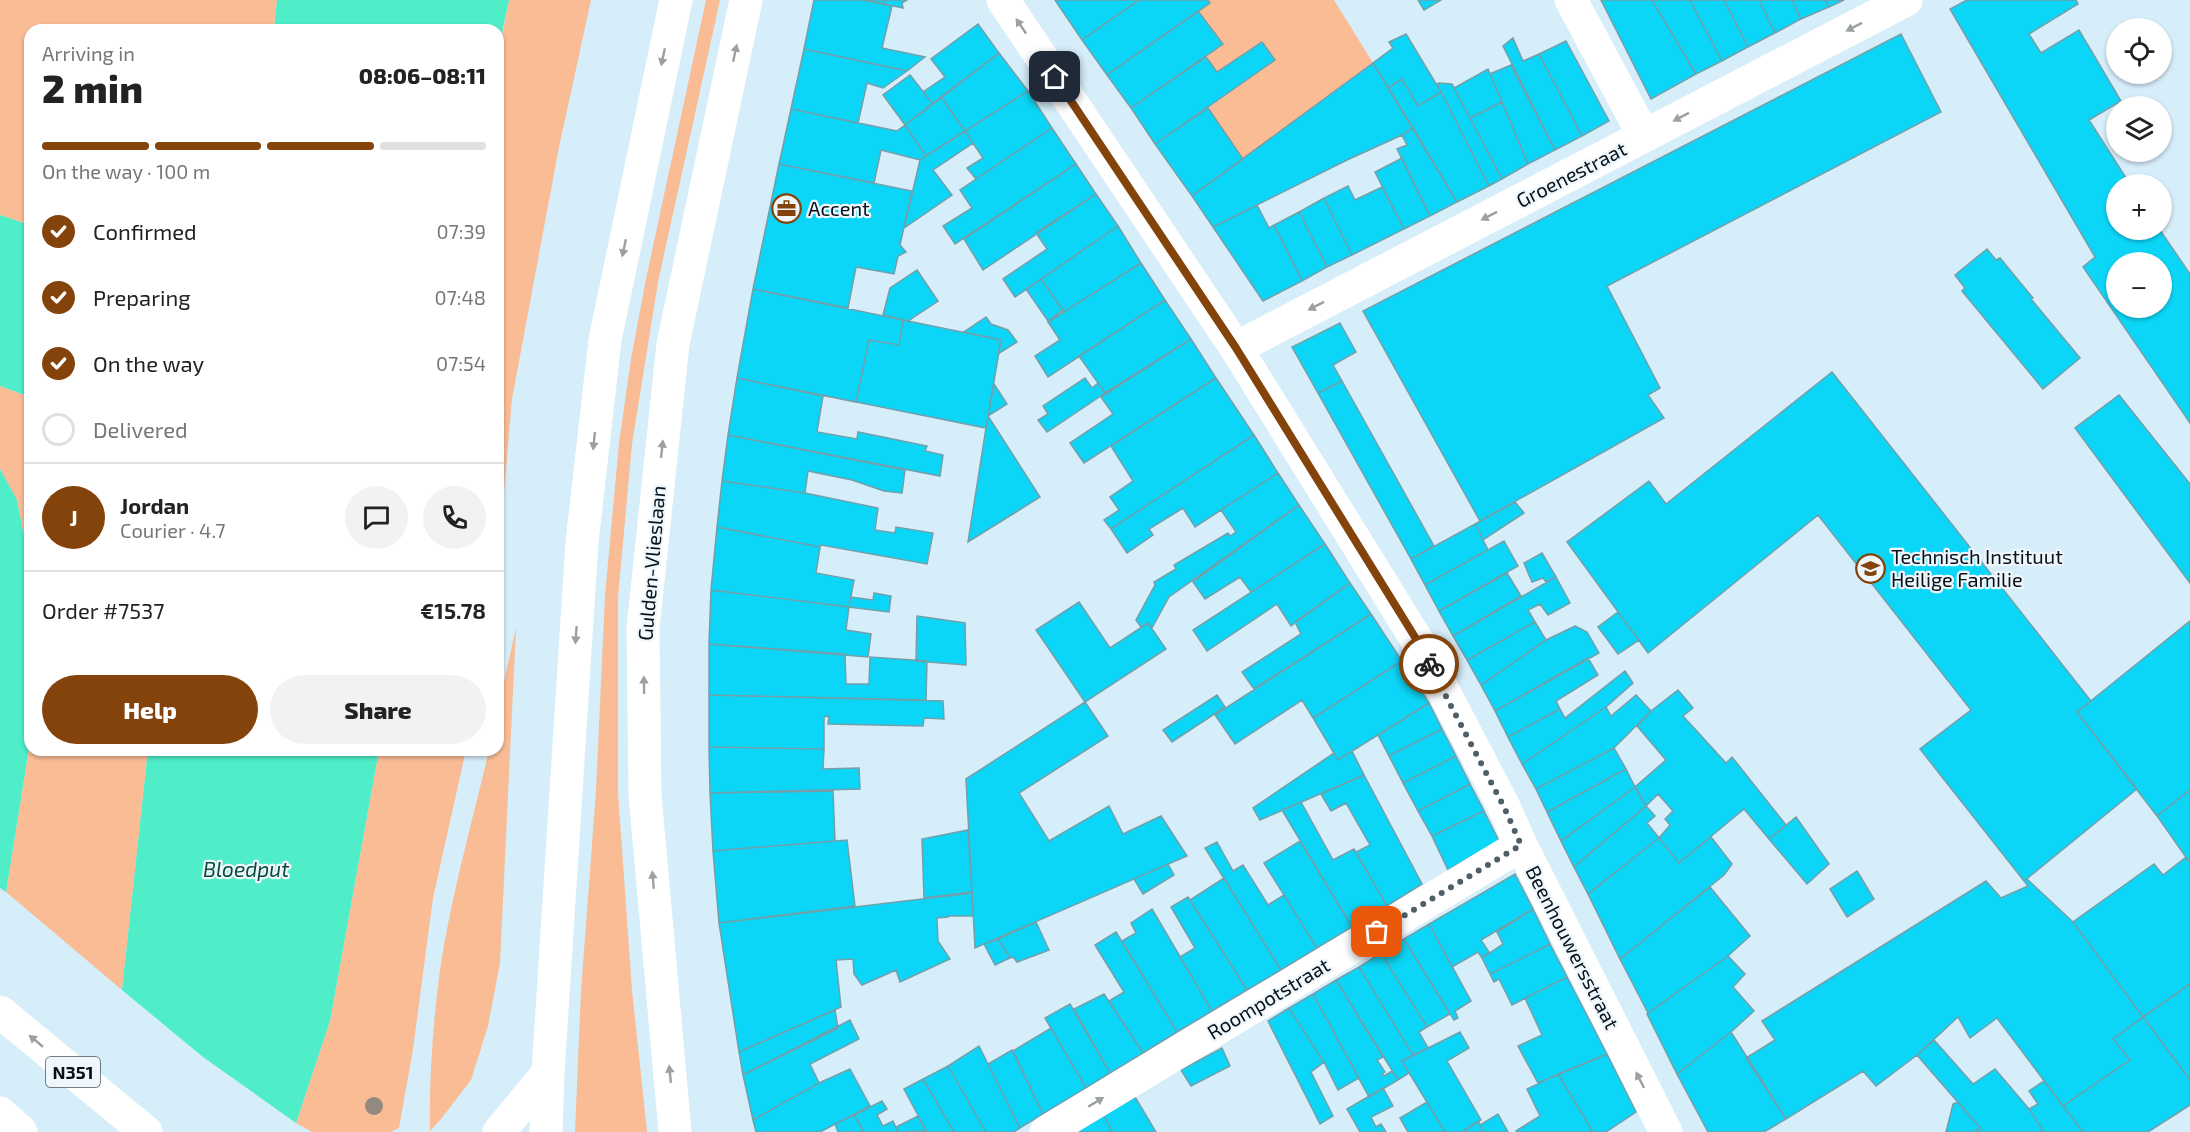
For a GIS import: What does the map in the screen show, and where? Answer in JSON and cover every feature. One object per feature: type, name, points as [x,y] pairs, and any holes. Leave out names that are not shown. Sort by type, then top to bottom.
[{"type":"street","points":[[546,1132],[582,542],[605,340],[676,0]]},
{"type":"street","name":"Gulden-Vlieslaan","points":[[675,1132],[645,795],[643,628],[674,344],[746,0]]},
{"type":"street","name":"Beenhouwersstraat","points":[[1003,0],[1236,348],[1418,642],[1504,807],[1666,1132]]},
{"type":"street","points":[[1571,0],[1644,136]]},
{"type":"street","name":"Groenestraat","points":[[1236,348],[1906,0]]},
{"type":"street","name":"Roompotstraat","points":[[1046,1132],[1521,845]]},
{"type":"street","name":"N351","points":[[0,1012],[146,1132]]},
{"type":"street","points":[[499,1132],[548,1073]]},
{"type":"street","points":[[0,1113],[21,1132]]},
{"type":"shaded area","points":[[0,0],[277,0],[275,24],[24,24],[24,223],[0,215]]},
{"type":"shaded area","points":[[509,0],[591,0],[559,147],[512,399],[504,492],[504,25]]},
{"type":"shaded area","points":[[706,0],[720,0],[658,282],[632,444],[618,597],[618,793],[632,990],[647,1132],[575,1132],[581,991],[596,791],[605,596],[619,443],[631,359],[646,279]]},
{"type":"shaded area","points":[[1208,0],[1334,0],[1373,63],[1243,159],[1208,108],[1275,60],[1262,42],[1217,72],[1206,57],[1223,44],[1198,11]]},
{"type":"shaded area","points":[[0,386],[24,395],[24,537],[17,501],[0,469]]},
{"type":"shaded area","points":[[516,628],[500,963],[488,1026],[471,1080],[430,1131],[433,1030],[440,970],[456,887],[488,756],[504,756],[504,681]]},
{"type":"shaded area","points":[[28,756],[147,756],[122,990],[6,892]]},
{"type":"shaded area","points":[[378,756],[465,756],[433,898],[413,1049],[399,1128],[390,1132],[312,1132],[296,1123],[330,1021]]},
{"type":"water","points":[[277,0],[509,0],[504,24],[275,24]]},
{"type":"water","points":[[0,215],[24,223],[24,395],[0,386]]},
{"type":"water","points":[[0,469],[17,500],[24,537],[24,756],[28,756],[6,892],[0,888]]},
{"type":"water","name":"Bloedput","points":[[147,756],[378,756],[330,1021],[296,1123],[203,1057],[122,990]]},
{"type":"building","points":[[814,0],[863,0],[892,6],[882,48],[925,57],[907,71],[804,49]]},
{"type":"building","points":[[863,0],[884,0],[884,4]]},
{"type":"building","points":[[884,0],[907,0],[902,3],[903,8],[884,4]]},
{"type":"building","points":[[1055,0],[1139,0],[1082,40]]},
{"type":"building","points":[[1139,0],[1208,0],[1210,3],[1107,75],[1082,40]]},
{"type":"building","points":[[1418,0],[1441,0],[1424,10]]},
{"type":"building","points":[[1601,0],[1652,0],[1696,74],[1651,99]]},
{"type":"building","points":[[1652,0],[1690,0],[1722,61],[1696,74]]},
{"type":"building","points":[[1690,0],[1724,0],[1748,47],[1722,61]]},
{"type":"building","points":[[1724,0],[1759,0],[1775,33],[1748,47]]},
{"type":"building","points":[[1759,0],[1792,0],[1801,19],[1775,33]]},
{"type":"building","points":[[1792,0],[1825,0],[1829,7],[1801,19]]},
{"type":"building","points":[[1825,0],[1844,0],[1829,7]]},
{"type":"building","points":[[1967,0],[2076,0],[2078,4],[2029,34],[2041,53],[2079,30],[2106,76],[2106,84],[2111,84],[2118,96],[2106,96],[2106,110],[2089,120],[2106,147],[2106,162],[2116,162],[2124,174],[2106,174],[2106,240],[2167,240],[2190,274],[2190,423],[2118,318],[2172,318],[2172,252],[2106,252],[2106,301],[2083,267],[2095,257],[1950,9]]},
{"type":"building","points":[[1198,11],[1223,44],[1131,108],[1107,75]]},
{"type":"building","points":[[978,24],[999,53],[933,104],[923,92],[945,77],[931,59]]},
{"type":"building","points":[[1406,34],[1441,92],[1418,106],[1402,79],[1388,88],[1373,63],[1393,48],[1389,42]]},
{"type":"building","points":[[1901,34],[1941,112],[1607,286],[1660,388],[1648,395],[1664,418],[1480,521],[1363,311]]},
{"type":"building","points":[[1513,38],[1523,61],[1539,54],[1582,136],[1555,150],[1503,46]]},
{"type":"building","points":[[1566,41],[1609,121],[1582,136],[1539,54]]},
{"type":"building","points":[[1262,42],[1275,60],[1155,144],[1131,108],[1206,57],[1217,72]]},
{"type":"building","points":[[804,49],[907,71],[883,88],[867,83],[858,123],[791,109]]},
{"type":"building","points":[[999,53],[1028,91],[965,131],[941,97]]},
{"type":"building","points":[[1373,63],[1413,128],[1213,227],[1192,196]]},
{"type":"building","points":[[1511,65],[1555,150],[1528,164],[1490,74]]},
{"type":"building","points":[[1488,69],[1502,102],[1470,118],[1454,88]]},
{"type":"building","points":[[910,75],[933,104],[905,125],[883,95]]},
{"type":"building","points":[[1402,79],[1418,106],[1441,92],[1489,186],[1457,202],[1388,88]]},
{"type":"building","points":[[1437,84],[1452,84],[1502,179],[1489,186]]},
{"type":"building","points":[[1028,91],[1052,128],[976,179],[967,168],[983,158],[965,131]]},
{"type":"building","points":[[941,97],[965,131],[926,156],[905,125]]},
{"type":"building","points":[[1502,102],[1528,164],[1502,179],[1470,118]]},
{"type":"building","points":[[1208,108],[1243,159],[1192,196],[1155,144]]},
{"type":"building","points":[[791,109],[897,131],[905,125],[926,156],[920,160],[881,150],[874,183],[779,164]]},
{"type":"building","points":[[1052,128],[1076,164],[955,244],[943,226],[972,208],[960,190]]},
{"type":"building","points":[[1413,128],[1457,202],[1430,216],[1397,149],[1407,145],[1402,135]]},
{"type":"building","points":[[965,131],[973,143],[933,170],[952,195],[904,228],[920,160]]},
{"type":"building","points":[[1402,158],[1430,216],[1404,229],[1375,172]]},
{"type":"building","points":[[779,164],[912,191],[900,245],[906,252],[898,256],[894,274],[856,267],[848,308],[753,289]]},
{"type":"building","points":[[1076,164],[1096,194],[983,270],[964,239]]},
{"type":"building","points":[[1348,186],[1355,200],[1382,187],[1404,229],[1352,255],[1324,198]]},
{"type":"building","points":[[1096,194],[1118,226],[1015,297],[1003,279],[1047,249],[1036,233]]},
{"type":"building","points":[[1324,198],[1352,255],[1327,267],[1299,212]]},
{"type":"building","points":[[1257,205],[1269,228],[1274,225],[1302,281],[1263,301],[1213,227]]},
{"type":"building","points":[[1299,212],[1327,267],[1302,281],[1274,225]]},
{"type":"building","points":[[1118,226],[1141,263],[1064,312],[1041,279]]},
{"type":"building","points":[[1987,249],[1996,260],[2000,258],[2080,358],[2043,389],[1962,291],[1965,288],[1955,275]]},
{"type":"building","points":[[1141,263],[1165,300],[1048,377],[1035,356],[1060,340],[1048,322]]},
{"type":"building","points":[[917,270],[938,301],[908,321],[883,315],[890,288]]},
{"type":"building","points":[[1041,279],[1063,310],[1048,321],[1026,289]]},
{"type":"building","points":[[753,289],[903,320],[899,345],[869,340],[856,402],[737,378]]},
{"type":"building","points":[[1165,300],[1191,339],[1105,393],[1079,356]]},
{"type":"building","points":[[986,317],[991,324],[1008,330],[1017,342],[998,354],[1001,340],[964,332]]},
{"type":"building","points":[[903,320],[1001,340],[986,428],[856,402],[869,340],[899,345]]},
{"type":"building","points":[[1340,323],[1356,352],[1333,365],[1342,381],[1318,393],[1292,347]]},
{"type":"building","points":[[1191,339],[1216,378],[1084,463],[1070,443],[1113,414],[1101,397]]},
{"type":"building","points":[[1832,372],[2091,701],[2077,712],[2137,789],[2024,881],[1920,749],[1971,710],[1818,515],[1648,653],[1567,542],[1649,481],[1666,504]]},
{"type":"building","points":[[737,378],[823,396],[817,432],[857,439],[858,432],[927,446],[925,451],[943,455],[940,476],[728,435]]},
{"type":"building","points":[[1085,378],[1092,388],[1098,383],[1105,393],[1047,432],[1038,420],[1048,414],[1043,406]]},
{"type":"building","points":[[1216,378],[1254,435],[1111,529],[1104,520],[1119,510],[1110,497],[1133,481],[1111,446]]},
{"type":"building","points":[[1342,381],[1434,546],[1411,559],[1318,393]]},
{"type":"building","points":[[994,384],[1007,404],[988,416]]},
{"type":"building","points":[[2119,395],[2190,484],[2190,583],[2075,428]]},
{"type":"building","points":[[988,416],[1040,497],[968,542],[986,428]]},
{"type":"building","points":[[728,435],[905,470],[902,493],[884,491],[852,480],[808,471],[805,493],[722,481]]},
{"type":"building","points":[[1254,435],[1278,473],[1195,527],[1183,508],[1149,529],[1153,535],[1127,553],[1111,529]]},
{"type":"building","points":[[1278,473],[1299,505],[1169,597],[1152,628],[1148,623],[1141,627],[1136,620],[1155,585],[1154,582],[1176,569],[1174,565],[1228,533],[1230,536],[1236,532],[1221,510]]},
{"type":"building","points":[[722,481],[805,493],[878,508],[875,530],[895,533],[896,527],[933,533],[927,564],[821,545],[820,547],[717,527]]},
{"type":"building","points":[[1515,502],[1524,513],[1483,540],[1475,524]]},
{"type":"building","points":[[1299,505],[1325,544],[1251,592],[1240,577],[1205,599],[1193,582]]},
{"type":"building","points":[[1475,524],[1488,550],[1425,585],[1411,559]]},
{"type":"building","points":[[717,527],[820,547],[816,573],[854,580],[849,607],[711,590]]},
{"type":"building","points":[[1504,541],[1518,566],[1439,611],[1425,585]]},
{"type":"building","points":[[1325,544],[1350,583],[1291,626],[1277,604],[1207,651],[1193,630]]},
{"type":"building","points":[[1542,553],[1556,577],[1546,582],[1543,578],[1532,582],[1524,563]]},
{"type":"building","points":[[1507,573],[1521,596],[1453,636],[1439,611]]},
{"type":"building","points":[[1556,577],[1570,603],[1548,615],[1540,604],[1528,610],[1535,622],[1467,660],[1453,636]]},
{"type":"building","points":[[1350,583],[1371,614],[1254,689],[1242,672],[1301,634],[1295,622]]},
{"type":"building","points":[[711,590],[849,607],[846,630],[871,634],[868,657],[709,644]]},
{"type":"building","points":[[874,593],[891,596],[889,612],[849,607],[851,597],[873,600]]},
{"type":"building","points":[[1079,602],[1110,648],[1148,623],[1166,649],[1085,702],[1036,630]]},
{"type":"building","points":[[1618,612],[1639,640],[1618,654],[1598,627]]},
{"type":"building","points":[[1371,614],[1402,661],[1313,718],[1302,700],[1235,744],[1215,715]]},
{"type":"building","points":[[917,616],[965,623],[966,665],[916,661]]},
{"type":"building","points":[[2190,621],[2190,790],[2157,816],[2077,712]]},
{"type":"building","points":[[1535,622],[1546,640],[1481,685],[1467,660]]},
{"type":"building","points":[[1575,626],[1587,632],[1599,653],[1495,711],[1481,685],[1546,640]]},
{"type":"building","points":[[709,644],[845,654],[846,684],[869,684],[870,657],[927,661],[926,700],[709,695]]},
{"type":"building","points":[[1588,658],[1598,675],[1556,701],[1560,709],[1508,737],[1495,711]]},
{"type":"building","points":[[1402,661],[1429,703],[1338,760],[1313,718]]},
{"type":"building","points":[[1625,671],[1633,683],[1606,707],[1522,764],[1508,737],[1560,709],[1565,718]]},
{"type":"building","points":[[1678,690],[1693,708],[1683,716],[1726,763],[1732,757],[1786,825],[1769,839],[1744,809],[1679,863],[1659,838],[1670,825],[1665,819],[1673,811],[1658,794],[1646,806],[1635,787],[1666,760],[1637,726],[1651,711]]},
{"type":"building","points":[[709,695],[943,701],[944,719],[924,718],[923,726],[828,724],[829,716],[824,717],[824,749],[709,747]]},
{"type":"building","points":[[1217,695],[1225,707],[1172,742],[1163,730]]},
{"type":"building","points":[[1636,695],[1651,711],[1614,748],[1536,789],[1522,764],[1606,707],[1611,716]]},
{"type":"building","points":[[1085,702],[1108,736],[1019,793],[1049,841],[1109,806],[1123,834],[1161,816],[1187,856],[975,948],[966,779]]},
{"type":"building","points":[[1429,703],[1442,729],[1389,756],[1378,735]]},
{"type":"building","points":[[1442,729],[1456,756],[1403,783],[1389,756]]},
{"type":"building","points":[[709,747],[824,749],[823,769],[859,768],[860,789],[710,793]]},
{"type":"building","points":[[1614,748],[1626,769],[1547,812],[1536,789]]},
{"type":"building","points":[[1352,751],[1364,775],[1260,820],[1253,808],[1334,753],[1338,760]]},
{"type":"building","points":[[1456,756],[1470,784],[1418,811],[1403,783]]},
{"type":"building","points":[[1626,769],[1635,787],[1561,841],[1547,812]]},
{"type":"building","points":[[1364,775],[1422,884],[1387,906],[1356,852],[1370,845],[1346,803],[1331,811],[1321,794]]},
{"type":"building","points":[[1470,784],[1484,811],[1432,836],[1418,811]]},
{"type":"building","points":[[1635,787],[1646,806],[1574,867],[1561,841]]},
{"type":"building","points":[[2190,790],[2190,863],[2157,816]]},
{"type":"building","points":[[833,791],[835,841],[713,851],[710,793]]},
{"type":"building","points":[[1301,802],[1333,860],[1354,849],[1387,906],[1352,927],[1282,810]]},
{"type":"building","points":[[1646,806],[1655,816],[1647,823],[1659,838],[1588,894],[1574,867]]},
{"type":"building","points":[[1484,811],[1499,841],[1448,870],[1432,836]]},
{"type":"building","points":[[1796,817],[1829,864],[1807,884],[1769,839]]},
{"type":"building","points":[[968,830],[972,892],[924,898],[922,839]]},
{"type":"building","points":[[1711,837],[1732,864],[1724,875],[1620,959],[1588,894],[1659,838],[1679,863]]},
{"type":"building","points":[[847,840],[855,906],[719,923],[713,851]]},
{"type":"building","points":[[1300,841],[1352,927],[1317,948],[1264,863]]},
{"type":"building","points":[[1217,842],[1233,871],[1243,865],[1268,905],[1284,895],[1317,948],[1281,970],[1205,848]]},
{"type":"building","points":[[2186,857],[2190,863],[2190,984],[2143,1017],[2073,922],[2154,864],[2163,875]]},
{"type":"building","points":[[1168,864],[1174,875],[1143,894],[1134,879]]},
{"type":"building","points":[[1857,871],[1874,899],[1847,917],[1830,889]]},
{"type":"building","points":[[1515,874],[1533,909],[1481,940],[1489,952],[1482,958],[1478,952],[1452,967],[1429,924]]},
{"type":"building","points":[[1224,878],[1281,970],[1247,990],[1190,900]]},
{"type":"building","points":[[2027,879],[2073,922],[2143,1017],[2113,1039],[2130,1060],[2063,1106],[1997,1018],[1970,1038],[1958,1017],[1917,1055],[1876,1086],[1863,1071],[1786,1119],[1746,1058],[1775,1040],[1762,1021],[1986,881],[2001,898],[2028,886],[2024,881]]},
{"type":"building","points":[[1710,887],[1750,936],[1728,956],[1648,1013],[1620,959]]},
{"type":"building","points":[[972,893],[973,916],[937,918],[938,941],[950,959],[900,982],[896,970],[862,985],[854,974],[853,959],[836,960],[841,1007],[739,1052],[719,923]]},
{"type":"building","points":[[1188,897],[1247,990],[1212,1011],[1180,957],[1195,948],[1171,907]]},
{"type":"building","points":[[1152,909],[1212,1011],[1177,1032],[1122,941],[1136,933],[1131,923]]},
{"type":"building","points":[[1533,909],[1550,944],[1490,974],[1482,958],[1503,944],[1497,932]]},
{"type":"building","points":[[1036,922],[1049,950],[1017,962],[1013,957],[1010,958],[998,939]]},
{"type":"building","points":[[1429,924],[1471,1001],[1455,1011],[1458,1018],[1454,1020],[1404,939]]},
{"type":"building","points":[[1116,932],[1177,1032],[1143,1053],[1109,1001],[1124,992],[1095,945]]},
{"type":"building","points":[[998,939],[1010,958],[995,965],[984,944]]},
{"type":"building","points":[[1404,939],[1450,1014],[1427,1027],[1381,953]]},
{"type":"building","points":[[1550,944],[1567,977],[1512,1005],[1499,979],[1494,982],[1490,974]]},
{"type":"building","points":[[1381,953],[1427,1027],[1419,1032],[1428,1048],[1413,1055],[1359,967]]},
{"type":"building","points":[[1728,956],[1745,974],[1733,987],[1754,1011],[1677,1074],[1647,1014]]},
{"type":"building","points":[[1359,967],[1413,1055],[1402,1061],[1409,1073],[1398,1080],[1336,980]]},
{"type":"building","points":[[1567,977],[1607,1054],[1538,1083],[1518,1046],[1542,1035],[1525,998]]},
{"type":"building","points":[[1336,980],[1383,1057],[1377,1060],[1385,1072],[1382,1074],[1384,1076],[1392,1071],[1398,1080],[1369,1097],[1313,994]]},
{"type":"building","points":[[2190,984],[2190,1080],[2143,1017]]},
{"type":"building","points":[[1104,994],[1143,1053],[1110,1073],[1074,1009]]},
{"type":"building","points":[[1313,994],[1359,1078],[1338,1090],[1324,1062],[1289,1008]]},
{"type":"building","points":[[1070,1004],[1110,1073],[1086,1088],[1045,1018]]},
{"type":"building","points":[[1289,1008],[1324,1062],[1311,1072],[1333,1116],[1320,1124],[1268,1021]]},
{"type":"building","points":[[835,1010],[838,1028],[743,1075],[739,1052]]},
{"type":"building","points":[[2143,1017],[2190,1080],[2190,1105],[2148,1132],[2083,1132],[2063,1106],[2130,1060],[2113,1039]]},
{"type":"building","points":[[850,1020],[859,1039],[810,1064],[819,1083],[753,1120],[743,1075]]},
{"type":"building","points":[[1051,1028],[1086,1088],[1043,1114],[1013,1051]]},
{"type":"building","points":[[1460,1032],[1469,1048],[1447,1061],[1481,1120],[1462,1132],[1445,1132],[1402,1061]]},
{"type":"building","points":[[1731,1032],[1786,1119],[1764,1132],[1708,1132],[1677,1074]]},
{"type":"building","points":[[1934,1040],[1973,1084],[1995,1069],[2029,1109],[2044,1132],[1972,1132],[1981,1129],[1917,1055]]},
{"type":"building","points":[[979,1046],[1020,1128],[1014,1132],[986,1132],[948,1066]]},
{"type":"building","points":[[1222,1048],[1230,1066],[1191,1086],[1181,1070]]},
{"type":"building","points":[[1012,1050],[1043,1114],[1020,1128],[988,1064]]},
{"type":"building","points":[[1607,1054],[1636,1112],[1606,1132],[1593,1132],[1558,1074]]},
{"type":"building","points":[[948,1066],[986,1132],[954,1132],[923,1079]]},
{"type":"building","points":[[850,1069],[870,1106],[820,1132],[756,1132],[753,1120],[819,1083]]},
{"type":"building","points":[[1558,1074],[1593,1132],[1517,1132],[1540,1116],[1527,1089]]},
{"type":"building","points":[[923,1079],[954,1132],[927,1132],[904,1089]]},
{"type":"building","points":[[2044,1081],[2083,1132],[2044,1132],[2029,1109],[2038,1104],[2029,1091]]},
{"type":"building","points":[[1383,1088],[1393,1106],[1371,1117],[1376,1127],[1381,1124],[1386,1132],[1360,1132],[1347,1109]]},
{"type":"building","points":[[1135,1097],[1156,1132],[1112,1132],[1104,1115]]},
{"type":"building","points":[[882,1101],[887,1109],[877,1115],[883,1126],[893,1121],[898,1132],[864,1132],[854,1115]]},
{"type":"building","points":[[1427,1102],[1445,1132],[1408,1132],[1400,1118]]},
{"type":"building","points":[[1958,1102],[1981,1129],[1972,1132],[1946,1132],[1953,1104]]},
{"type":"building","points":[[1498,1114],[1508,1132],[1484,1132],[1480,1125]]},
{"type":"building","points":[[854,1115],[864,1132],[838,1132],[835,1124]]},
{"type":"building","points":[[1104,1115],[1112,1132],[1076,1132]]},
{"type":"building","points":[[918,1116],[926,1131],[898,1132],[896,1127]]},
{"type":"building","points":[[1478,1121],[1484,1132],[1462,1132]]},
{"type":"way so far","points":[[1377,932],[1521,845],[1504,807],[1429,664]]},
{"type":"place","name":"Accent","points":[[787,208]]},
{"type":"place","name":"Technisch Instituut Heilige Familie","points":[[1870,568]]},
{"type":"route","points":[[1055,77],[1236,348],[1418,642],[1429,664]]}]
